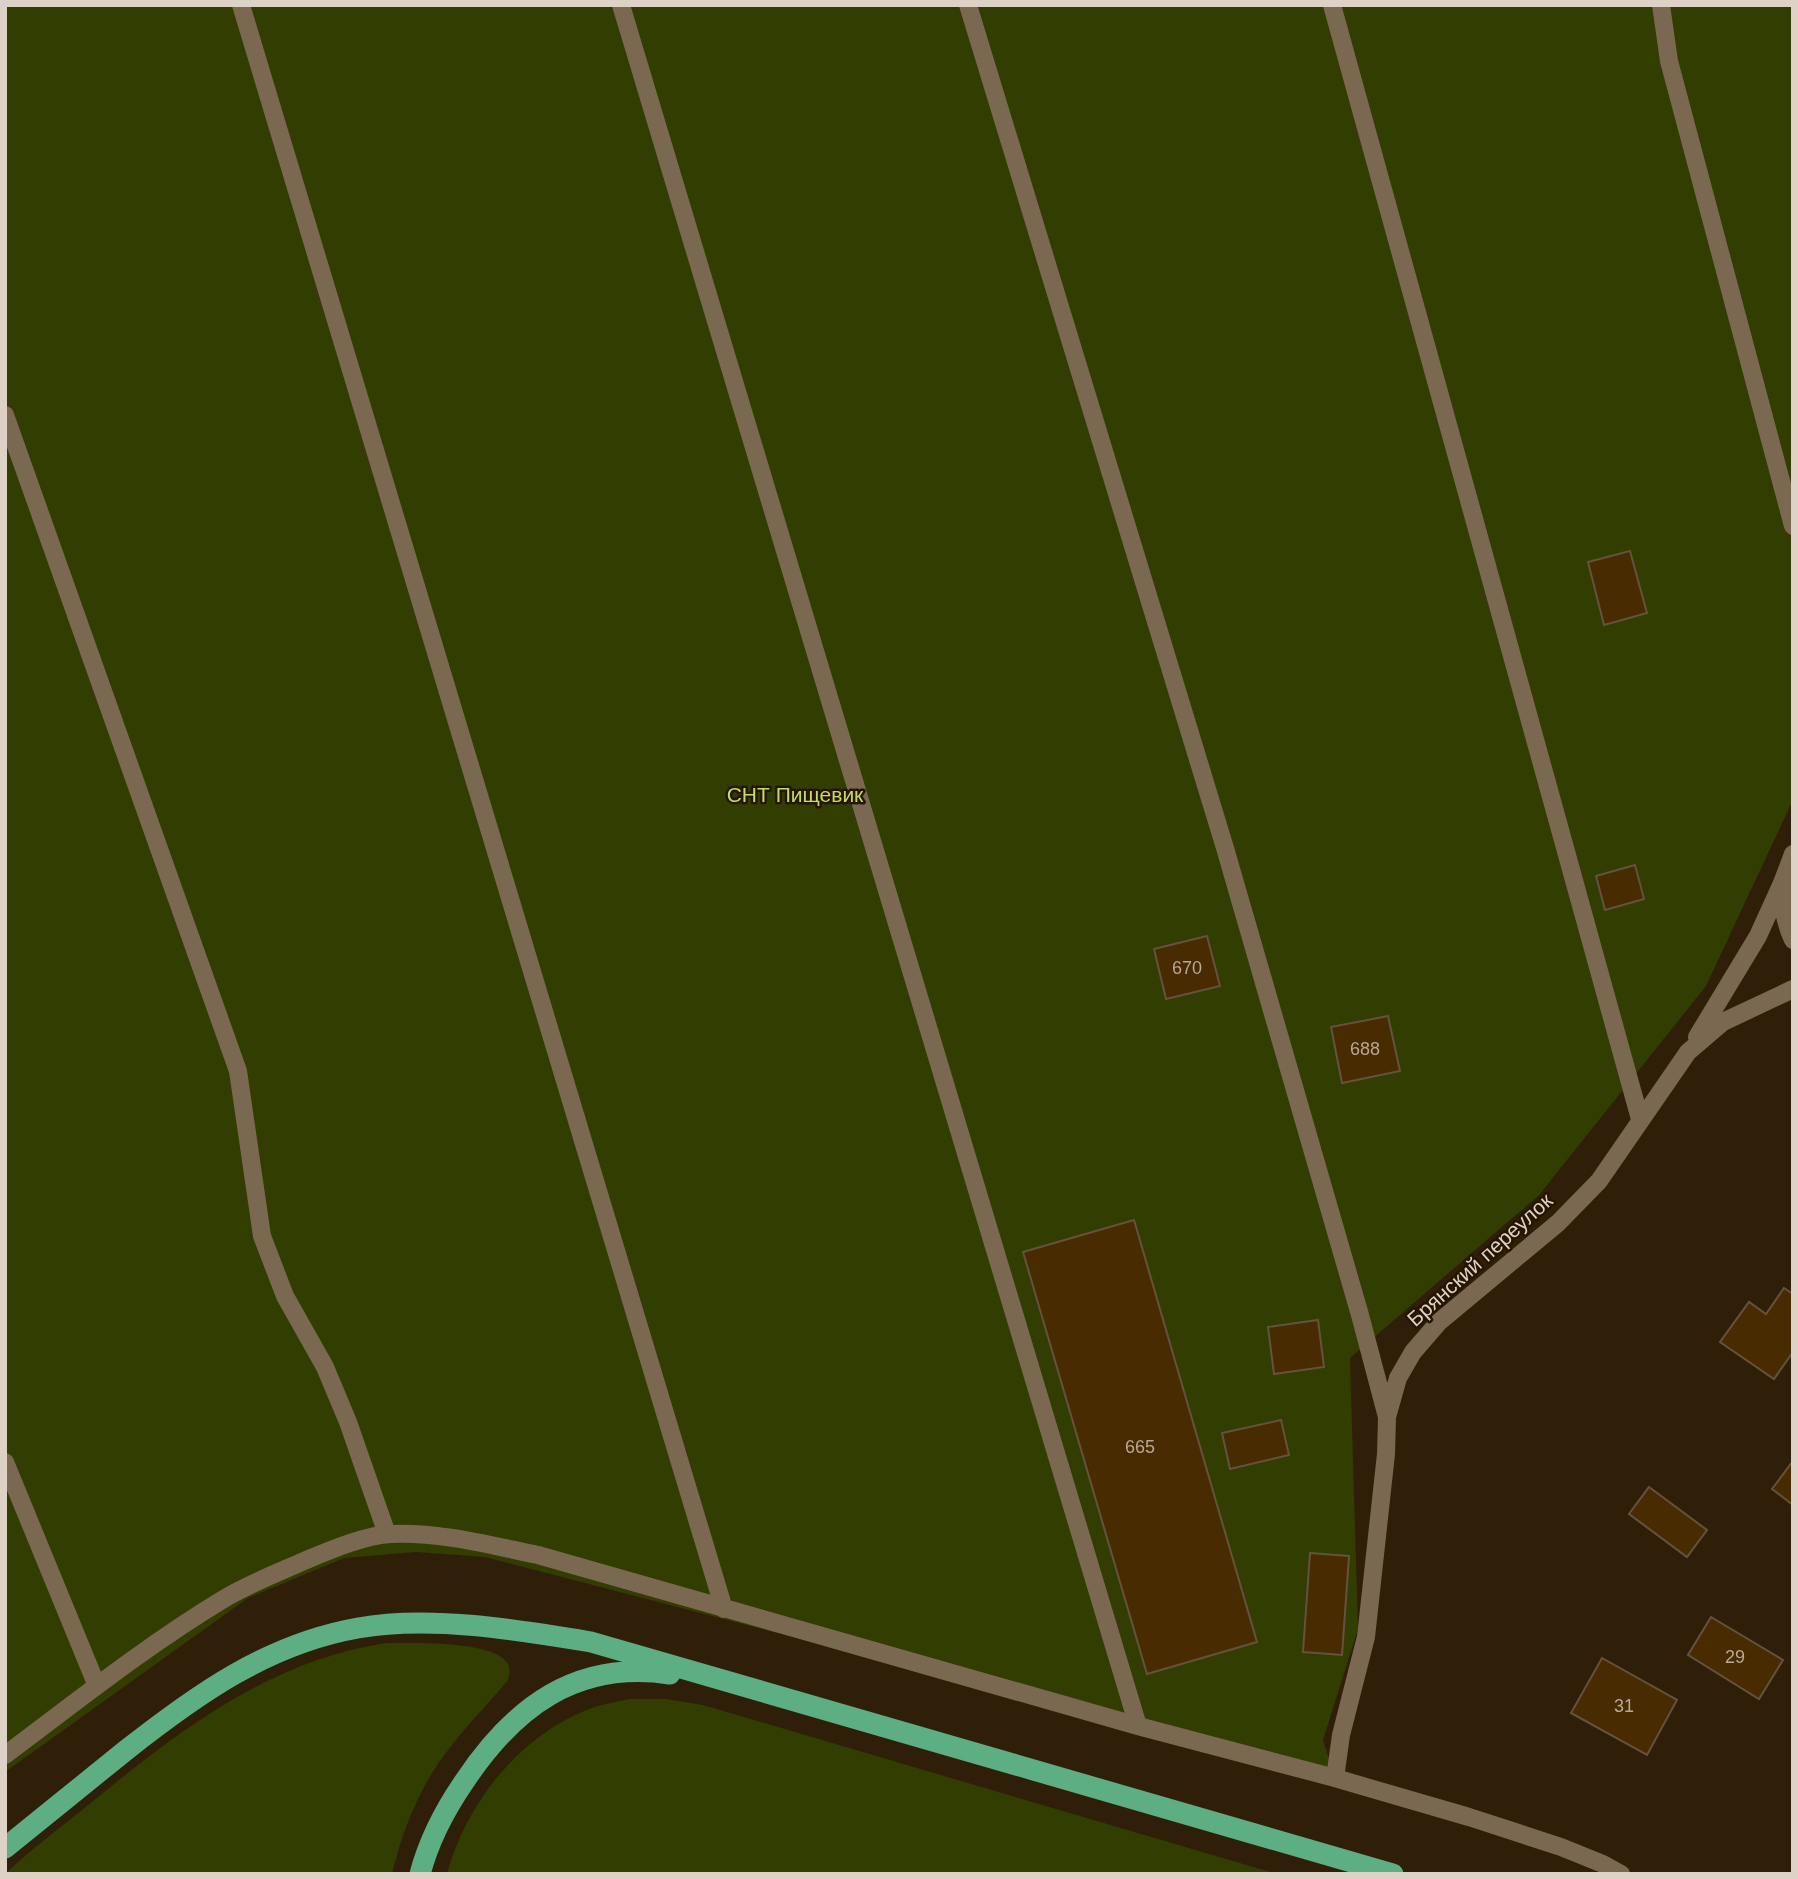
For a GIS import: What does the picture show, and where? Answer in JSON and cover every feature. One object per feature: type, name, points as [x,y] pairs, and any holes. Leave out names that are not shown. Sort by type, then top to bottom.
[{"type":"highway","points":[[5,1848],[204,1692],[247,1666],[286,1648],[359,1628],[449,1624],[527,1631],[591,1642],[1394,1874]]},
{"type":"highway","points":[[420,1874],[439,1821],[483,1753],[505,1729],[536,1703],[563,1687],[596,1676],[634,1671],[661,1672],[734,1683]]},
{"type":"street","points":[[242,5],[724,1609]]},
{"type":"street","points":[[621,5],[1138,1726]]},
{"type":"street","points":[[968,5],[1225,848],[1387,1417]]},
{"type":"street","points":[[1332,5],[1640,1119]]},
{"type":"street","points":[[1661,5],[1669,61],[1793,526]]},
{"type":"street","points":[[5,415],[238,1071],[262,1236],[285,1296],[329,1378],[348,1422],[387,1534]]},
{"type":"street","points":[[1688,1052],[1758,936],[1793,855]]},
{"type":"street","points":[[1782,883],[1782,904],[1793,940]]},
{"type":"street","name":"Брянский переулок","points":[[1335,1778],[1341,1735],[1366,1637],[1386,1454],[1387,1417],[1398,1378],[1413,1352],[1439,1322],[1558,1223],[1599,1181],[1688,1052],[1723,1022],[1793,989]]},
{"type":"street","points":[[5,1462],[97,1686]]},
{"type":"street","points":[[5,1755],[178,1629],[251,1584],[337,1547],[387,1534],[432,1535],[538,1555],[1138,1726],[1335,1778],[1561,1847],[1621,1874]]},
{"type":"green space","name":"СНТ Пищевик","points":[[5,5],[1793,5],[1793,800],[1706,986],[1539,1195],[1350,1358],[1358,1629],[1323,1740],[1335,1778],[485,1557],[416,1552],[344,1558],[248,1598],[5,1772]]},
{"type":"green space","points":[[386,1643],[432,1643],[471,1647],[500,1656],[510,1670],[508,1680],[454,1742],[430,1776],[410,1817],[392,1874],[5,1874],[155,1752],[226,1704],[263,1683],[302,1666],[343,1652]]},
{"type":"green space","points":[[630,1699],[666,1699],[703,1705],[1277,1874],[447,1874],[456,1847],[484,1795],[502,1771],[523,1750],[571,1717],[598,1706]]},
{"type":"building","points":[[1630,551],[1647,613],[1604,625],[1588,562]]},
{"type":"building","points":[[1635,865],[1644,899],[1605,910],[1596,876]]},
{"type":"building","points":[[1207,936],[1220,986],[1166,999],[1154,949]]},
{"type":"building","points":[[1388,1016],[1400,1071],[1342,1083],[1331,1027]]},
{"type":"building","points":[[1134,1220],[1257,1642],[1147,1674],[1023,1252]]},
{"type":"building","points":[[1784,1288],[1793,1294],[1793,1352],[1774,1379],[1720,1342],[1749,1302],[1766,1314]]},
{"type":"building","points":[[1318,1320],[1324,1367],[1274,1374],[1268,1327]]},
{"type":"building","points":[[1281,1420],[1289,1455],[1230,1469],[1222,1433]]},
{"type":"building","points":[[1793,1461],[1793,1505],[1772,1489]]},
{"type":"building","points":[[1649,1487],[1707,1530],[1687,1557],[1629,1514]]},
{"type":"building","points":[[1310,1553],[1349,1556],[1342,1655],[1303,1652]]},
{"type":"building","points":[[1711,1617],[1783,1660],[1759,1699],[1688,1655]]},
{"type":"building","points":[[1602,1658],[1677,1700],[1647,1755],[1571,1713]]}]
